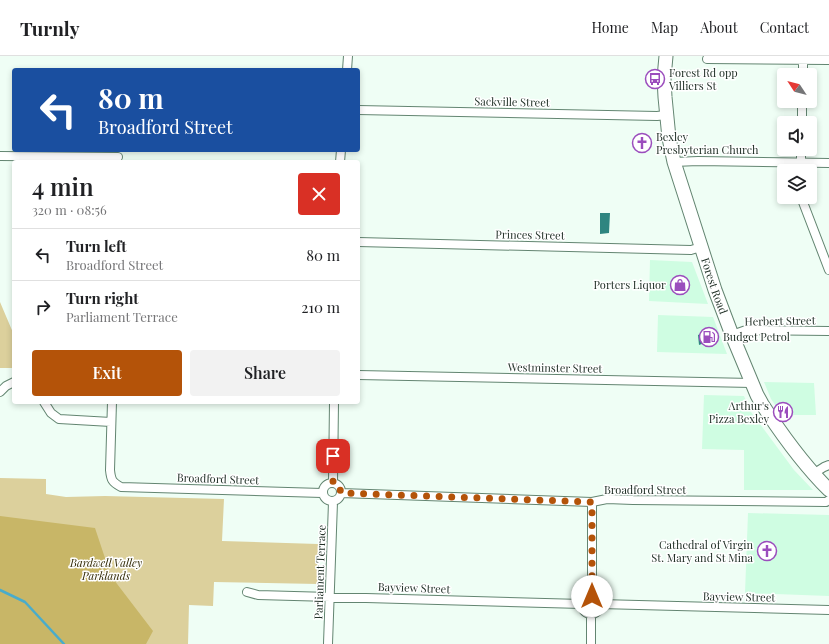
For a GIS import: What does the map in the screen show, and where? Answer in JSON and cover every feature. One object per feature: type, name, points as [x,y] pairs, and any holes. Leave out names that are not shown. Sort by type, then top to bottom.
[{"type":"main road","name":"Forest Road","points":[[666,56],[664,85],[666,115],[674,162],[715,290],[757,395],[766,411],[800,458],[829,490]]},
{"type":"street","points":[[347,68],[348,56]]},
{"type":"street","points":[[707,59],[829,60]]},
{"type":"street","points":[[803,59],[803,68]]},
{"type":"street","name":"Sackville Street","points":[[360,110],[666,115]]},
{"type":"street","points":[[0,156],[118,156]]},
{"type":"street","points":[[801,156],[801,162]]},
{"type":"street","points":[[674,162],[698,160],[829,163]]},
{"type":"street","points":[[803,204],[829,270]]},
{"type":"street","name":"Princes Street","points":[[360,242],[691,250],[701,247]]},
{"type":"street","name":"Herbert Street","points":[[732,335],[746,330],[829,331]]},
{"type":"street","name":"Westminster Street","points":[[360,375],[752,383]]},
{"type":"street","points":[[0,392],[12,383]]},
{"type":"street","points":[[45,404],[51,412],[59,419],[111,422],[112,404]]},
{"type":"street","points":[[333,483],[334,404]]},
{"type":"street","name":"Broadford Street","points":[[111,422],[111,478],[114,483],[121,487],[322,493]]},
{"type":"street","points":[[813,474],[829,465]]},
{"type":"street","points":[[333,483],[340,488],[341,493],[339,498],[333,502],[329,502],[325,499],[322,493],[327,484],[333,483]]},
{"type":"street","name":"Broadford Street","points":[[341,493],[592,502],[607,499],[791,502],[826,502],[829,500]]},
{"type":"street","name":"Parliament Terrace","points":[[328,644],[333,502]]},
{"type":"street","points":[[592,502],[592,596]]},
{"type":"street","name":"Bayview Street","points":[[247,592],[258,595],[582,604]]},
{"type":"street","points":[[592,596],[596,597],[600,604],[598,610],[591,614],[585,612],[582,604],[585,598],[592,596]]},
{"type":"street","name":"Bayview Street","points":[[600,604],[829,610]]},
{"type":"street","points":[[591,614],[591,644]]},
{"type":"shaded area","points":[[650,260],[692,262],[708,304],[649,301]]},
{"type":"shaded area","points":[[658,315],[713,317],[727,354],[657,352]]},
{"type":"shaded area","points":[[764,382],[814,383],[816,415],[782,415],[771,399]]},
{"type":"shaded area","points":[[704,395],[744,396],[751,412],[794,470],[813,490],[744,490],[744,450],[702,449]]},
{"type":"shaded area","points":[[748,513],[829,515],[829,596],[745,593]]},
{"type":"green space","points":[[0,302],[12,330],[12,368],[0,368]]},
{"type":"green space","name":"Bardwell Valley Parklands","points":[[0,478],[46,479],[46,494],[66,497],[105,496],[224,499],[222,541],[318,544],[318,584],[214,582],[213,606],[189,605],[188,644],[0,644]]},
{"type":"green space","points":[[0,516],[95,528],[111,576],[153,631],[146,644],[0,644]]},
{"type":"building","points":[[600,213],[610,213],[609,233],[600,234]]},
{"type":"building","points":[[714,328],[718,338],[699,345],[698,335]]},
{"type":"waterway","points":[[0,590],[25,602],[64,644]]},
{"type":"place","name":"Forest Rd opp Villiers St","points":[[655,79]]},
{"type":"place","name":"Bexley Presbyterian Church","points":[[642,143]]},
{"type":"place","name":"Porters Liquor","points":[[680,285]]},
{"type":"place","name":"Budget Petrol","points":[[709,337]]},
{"type":"place","name":"Arthur's Pizza Bexley","points":[[783,412]]},
{"type":"place","name":"Cathedral of Virgin St. Mary and St Mina","points":[[767,551]]},
{"type":"route","points":[[333,456],[333,483],[340,488],[341,493],[592,502],[592,596]]}]
